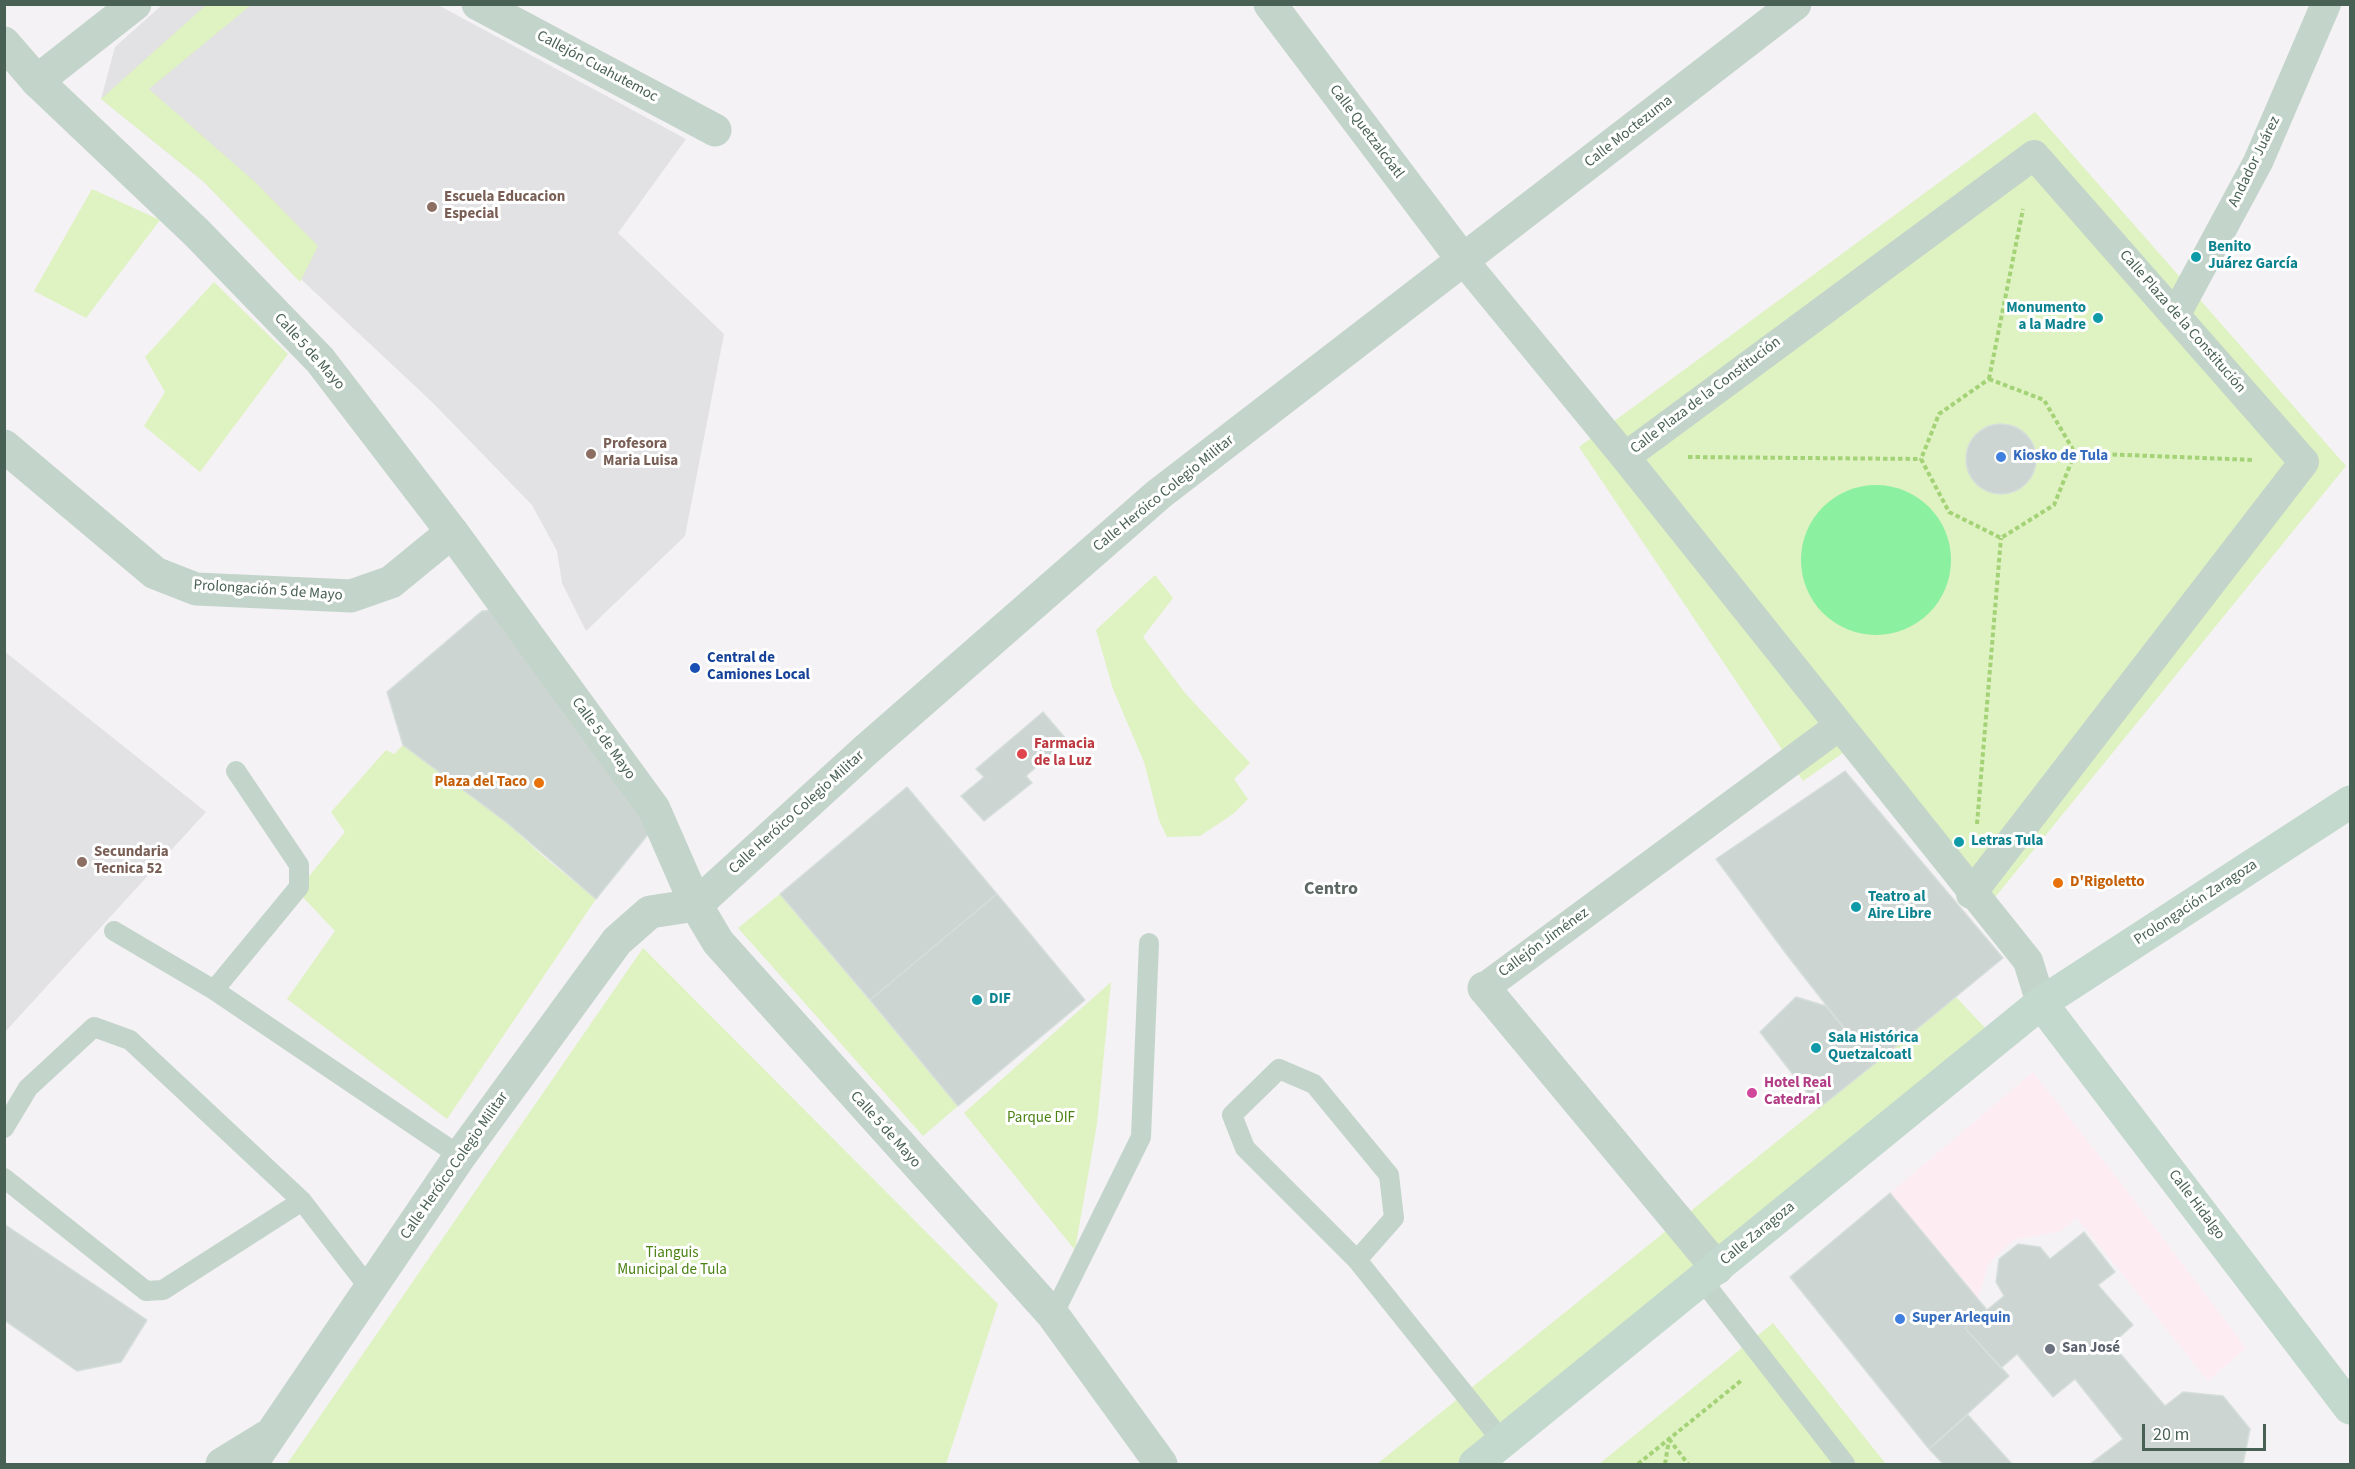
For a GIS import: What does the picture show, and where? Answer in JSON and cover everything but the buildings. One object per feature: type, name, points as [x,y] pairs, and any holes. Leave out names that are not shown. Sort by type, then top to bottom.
[{"type":"main road","name":"Prolongación Zaragoza","points":[[2041,1003],[2350,802]]},
{"type":"main road","name":"Calle Zaragoza","points":[[1475,1464],[2041,1003]]},
{"type":"main road","name":"Calle Hidalgo","points":[[2041,1003],[2350,1407]]},
{"type":"street","points":[[37,81],[135,4]]},
{"type":"street","name":"Callejón Cuahutemoc","points":[[478,4],[715,130]]},
{"type":"street","name":"Calle Quetzalcóatl","points":[[1270,4],[1463,260]]},
{"type":"street","name":"Calle Moctezuma","points":[[1463,260],[1795,4]]},
{"type":"street","name":"Andador Juárez","points":[[2176,314],[2258,162],[2326,4]]},
{"type":"street","name":"Calle 5 de Mayo","points":[[4,43],[37,81],[197,233],[320,360],[452,532],[654,809],[696,905],[718,942],[1053,1315],[1161,1464]]},
{"type":"street","name":"Calle Plaza de la Constitución","points":[[1625,457],[2034,155],[2304,462]]},
{"type":"street","name":"Calle Plaza de la Constitución","points":[[1463,260],[1625,457],[1971,894],[2028,961],[2041,1003]]},
{"type":"street","name":"Calle Heróico Colegio Militar","points":[[251,1464],[460,1156],[617,941],[650,912],[696,905],[867,749],[1159,494],[1463,260]]},
{"type":"street","name":"Prolongación 5 de Mayo","points":[[4,446],[155,573],[196,589],[351,596],[391,582],[452,532]]},
{"type":"street","points":[[1971,894],[2304,462]]},
{"type":"street","name":"Callejón Jiménez","points":[[1709,1274],[1484,988],[1839,726]]},
{"type":"street","points":[[222,1464],[273,1433]]},
{"type":"lane","points":[[213,990],[299,887],[299,865],[236,771]]},
{"type":"lane","points":[[114,931],[213,990],[460,1156]]},
{"type":"lane","points":[[1053,1315],[1141,1137],[1149,943]]},
{"type":"lane","points":[[4,1128],[28,1088],[94,1027],[130,1040],[302,1201],[370,1289]]},
{"type":"lane","points":[[1357,1260],[1394,1218],[1389,1175],[1314,1084],[1279,1069],[1232,1115],[1245,1148],[1357,1260],[1503,1442]]},
{"type":"lane","points":[[4,1178],[146,1291],[163,1290],[302,1201]]},
{"type":"lane","points":[[1709,1274],[1845,1464]]},
{"type":"path","points":[[2001,538],[1949,512],[1921,459],[1939,414],[1989,379],[2034,155]]},
{"type":"path","points":[[1989,379],[2044,400],[2075,453]]},
{"type":"path","points":[[2075,453],[2304,462]]},
{"type":"path","points":[[2001,538],[2054,505],[2075,453]]},
{"type":"path","points":[[1684,457],[1921,459]]},
{"type":"path","points":[[1976,834],[2001,538]]},
{"type":"path","points":[[1638,1464],[1750,1374]]},
{"type":"path","points":[[1665,1464],[1669,1439]]},
{"type":"path","points":[[1669,1439],[1688,1464]]},
{"type":"shaded area","name":"Escuela Educacion Especial","points":[[162,5],[438,5],[686,139],[618,233],[724,334],[685,536],[586,631],[562,583],[557,551],[532,505],[432,402],[273,253],[204,182],[101,99],[115,47]]},
{"type":"shaded area","points":[[1876,485],[1905,490],[1918,497],[1929,507],[1939,518],[1946,531],[1951,560],[1946,589],[1939,602],[1929,613],[1918,623],[1905,630],[1876,635],[1847,630],[1834,623],[1823,613],[1813,602],[1806,589],[1801,560],[1806,531],[1813,518],[1823,507],[1834,497],[1847,490]]},
{"type":"shaded area","name":"Secundaria Tecnica 52","points":[[4,651],[206,812],[5,1032],[4,1032]]},
{"type":"shaded area","points":[[2033,1072],[2121,1183],[2246,1348],[2208,1381],[2077,1218],[2059,1232],[2015,1239],[1988,1264],[1978,1300],[1890,1193]]},
{"type":"green space","points":[[206,5],[251,5],[149,89],[255,182],[318,246],[300,282],[204,182],[101,99]]},
{"type":"green space","points":[[2035,112],[2346,466],[1979,917],[1843,753],[1803,781],[1579,447]]},
{"type":"green space","points":[[92,189],[160,220],[86,318],[34,291]]},
{"type":"green space","points":[[214,282],[288,354],[200,472],[144,426],[165,392],[145,357]]},
{"type":"green space","points":[[1155,575],[1173,598],[1143,637],[1185,693],[1250,763],[1234,779],[1248,799],[1233,814],[1200,836],[1167,837],[1159,820],[1144,762],[1113,689],[1096,630]]},
{"type":"green space","points":[[403,745],[506,822],[544,857],[596,899],[447,1119],[287,999],[335,931],[297,891],[345,832],[331,812],[386,750],[394,754]]},
{"type":"green space","points":[[780,894],[958,1106],[923,1136],[738,928]]},
{"type":"green space","name":"Tianguis Municipal de Tula","points":[[643,948],[998,1304],[946,1464],[287,1464]]},
{"type":"green space","name":"Parque DIF","points":[[1111,982],[1097,1124],[1075,1250],[964,1113]]},
{"type":"green space","points":[[1956,997],[1988,1031],[1514,1420],[1456,1464],[1377,1464]]},
{"type":"green space","points":[[1773,1323],[1886,1464],[1599,1464]]},
{"type":"place","name":"Escuela Educacion Especial","points":[[432,207]]},
{"type":"place","name":"Benito Juárez García","points":[[2196,257]]},
{"type":"place","name":"Monumento a la Madre","points":[[2098,318]]},
{"type":"place","name":"Profesora Maria Luisa","points":[[591,454]]},
{"type":"place","name":"Kiosko de Tula","points":[[2001,457]]},
{"type":"place","name":"Central de Camiones Local","points":[[695,668]]},
{"type":"place","name":"Farmacia de la Luz","points":[[1022,754]]},
{"type":"place","name":"Plaza del Taco","points":[[539,783]]},
{"type":"place","name":"Letras Tula","points":[[1959,842]]},
{"type":"place","name":"Secundaria Tecnica 52","points":[[82,862]]},
{"type":"place","name":"D'Rigoletto","points":[[2058,883]]},
{"type":"place","name":"Teatro al Aire Libre","points":[[1856,907]]},
{"type":"place","name":"DIF","points":[[977,1000]]},
{"type":"place","name":"Sala Histórica Quetzalcoatl","points":[[1816,1048]]},
{"type":"place","name":"Hotel Real Catedral","points":[[1752,1093]]},
{"type":"place","name":"Super Arlequin","points":[[1900,1319]]},
{"type":"place","name":"San José","points":[[2050,1349]]},
{"type":"district","name":"Centro","points":[[1331,890]]}]
